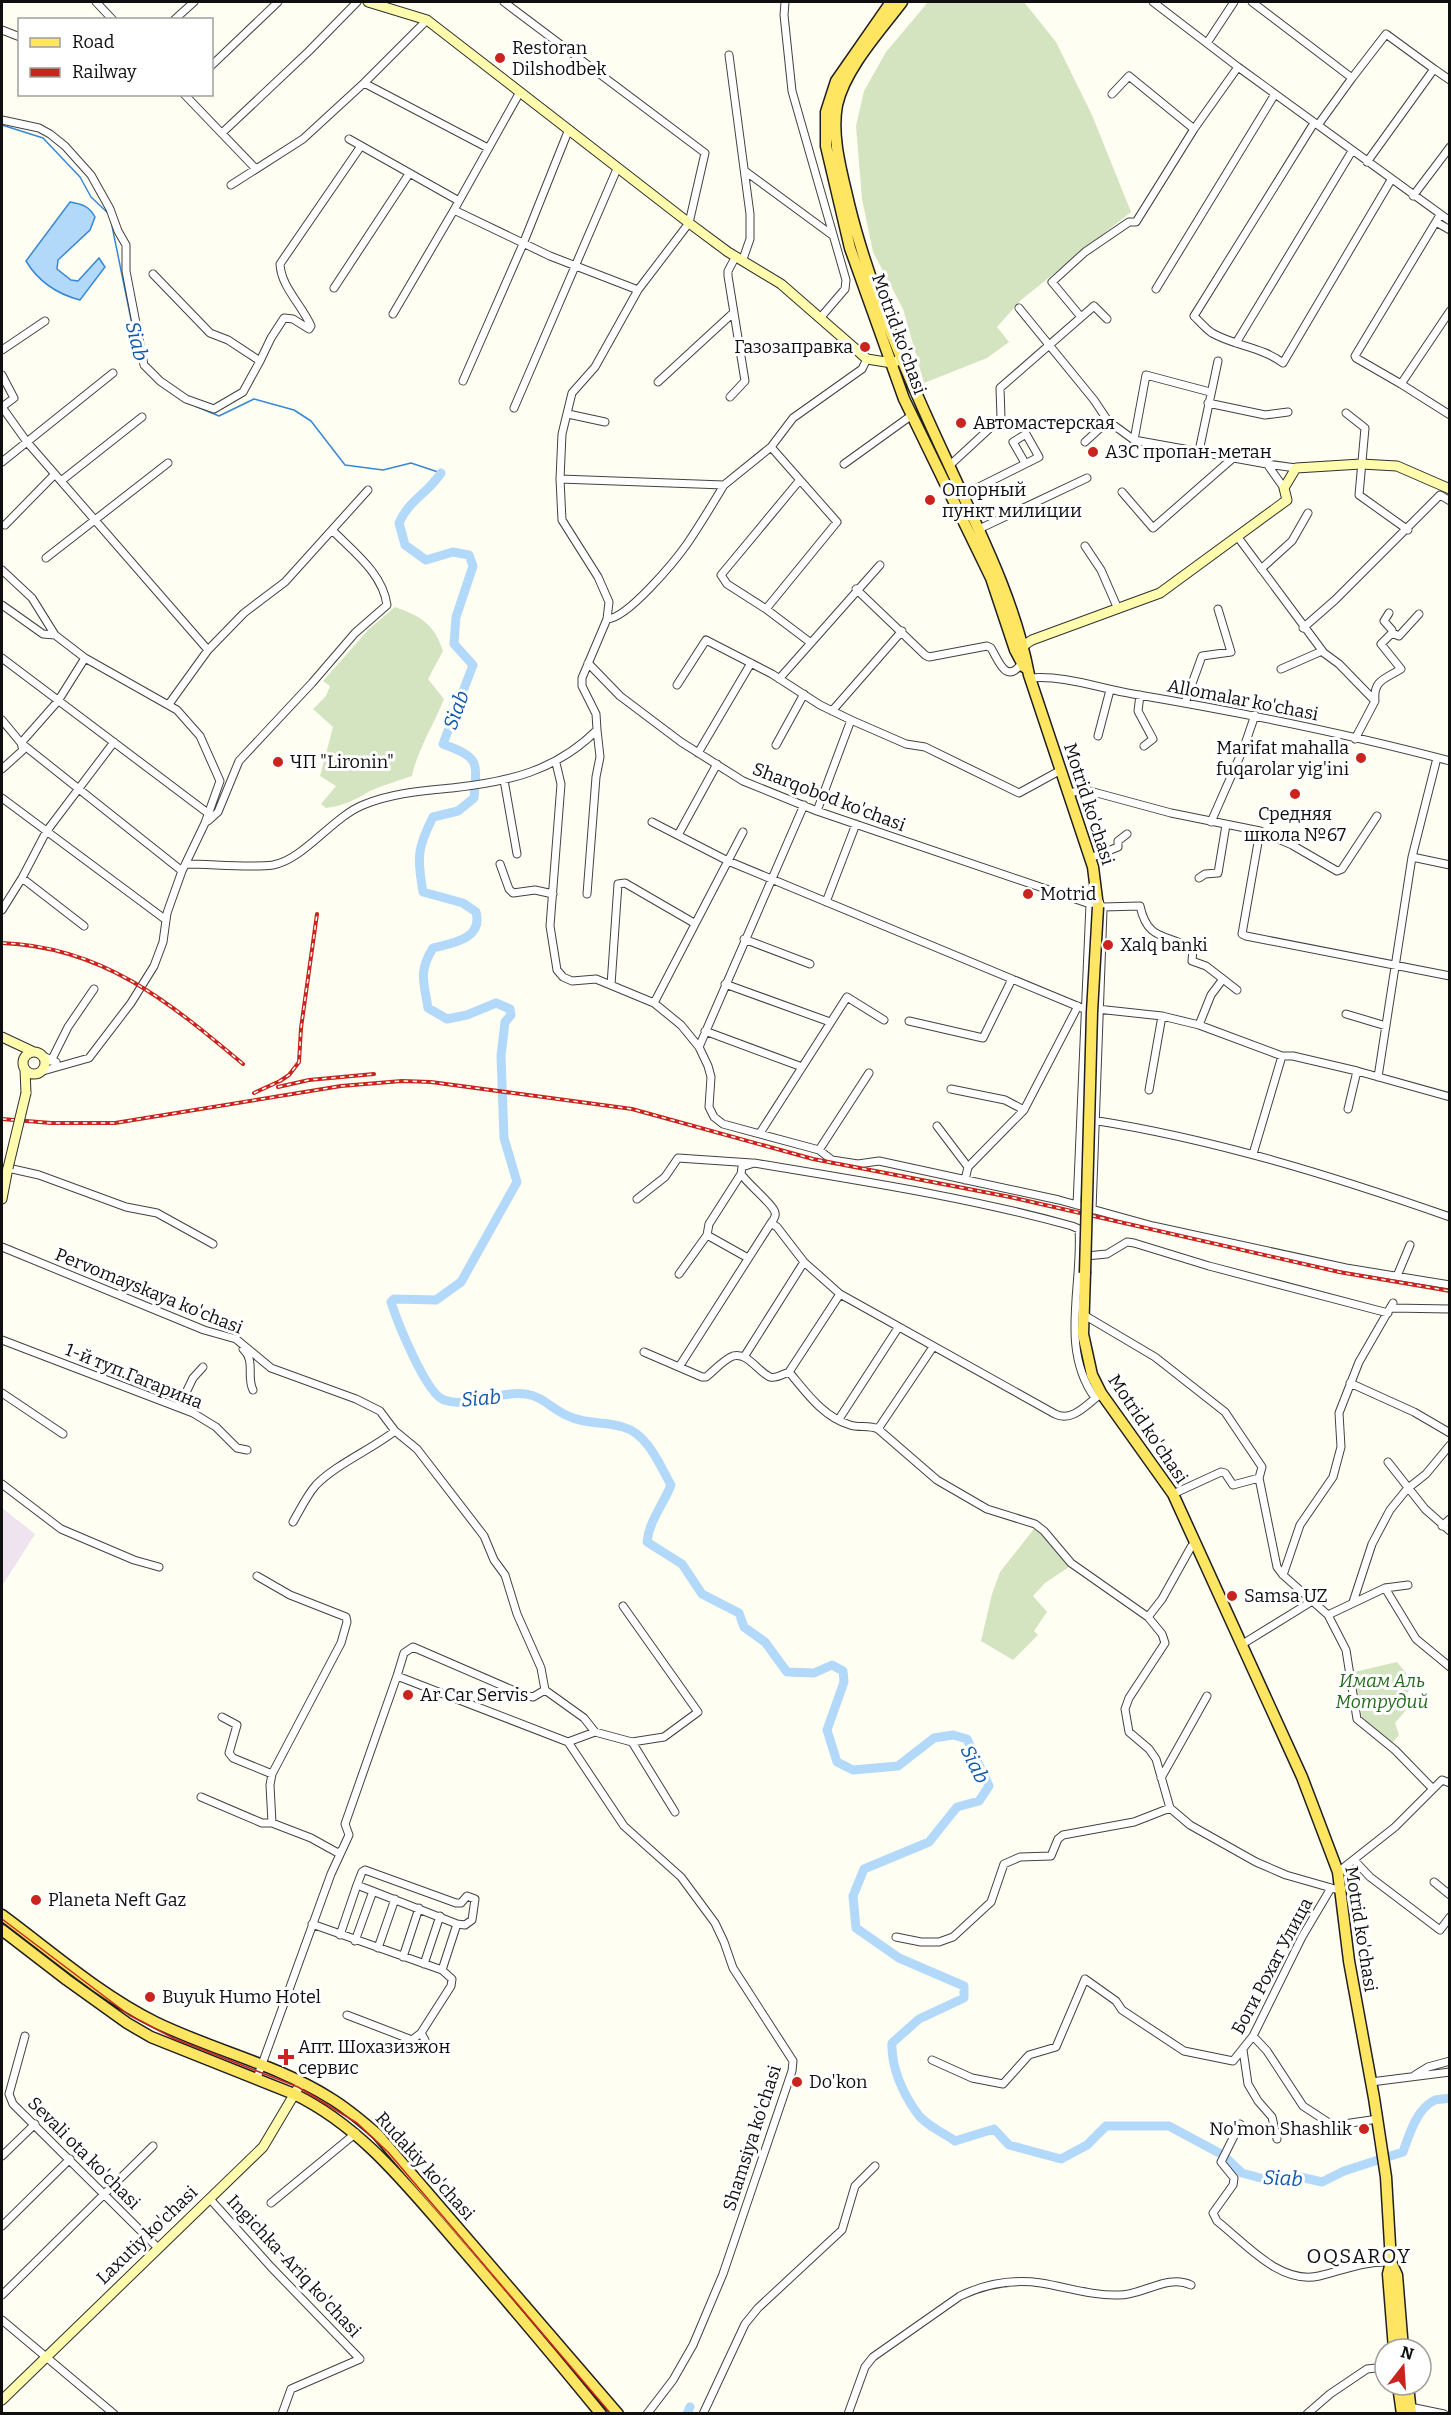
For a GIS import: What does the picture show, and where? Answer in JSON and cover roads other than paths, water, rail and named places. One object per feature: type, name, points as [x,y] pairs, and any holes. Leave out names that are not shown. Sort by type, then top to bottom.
[{"type":"main road","name":"Motrid ko'chasi","points":[[891,2],[836,81],[828,104],[825,129],[826,146],[843,223],[897,361],[979,529],[1023,646],[1029,676],[1096,878],[1092,1010],[1092,1120],[1083,1334],[1086,1355],[1098,1396],[1173,1494],[1302,1777],[1338,1872],[1336,1890],[1378,2120],[1386,2177],[1391,2262]]},
{"type":"main road","name":"Motrid ko'chasi","points":[[902,2],[844,84],[837,105],[835,127],[846,192],[912,415],[991,578],[1014,650],[1029,676]]},
{"type":"main road","name":"Rudakiy ko'chasi","points":[[2,1915],[105,1993],[150,2019],[262,2065],[330,2098],[377,2134],[618,2414]]},
{"type":"main road","name":"Rudakiy ko'chasi","points":[[2,1930],[67,1980],[127,2023],[151,2037],[294,2094],[313,2103],[356,2133],[382,2158],[492,2283],[602,2414]]},
{"type":"main road","points":[[67,1980],[74,1970]]},
{"type":"main road","points":[[1391,2262],[1388,2274],[1393,2337]]},
{"type":"main road","points":[[1391,2262],[1397,2275],[1403,2337]]},
{"type":"street","points":[[96,2],[111,18]]},
{"type":"street","points":[[102,8],[109,2]]},
{"type":"street","points":[[176,18],[194,2]]},
{"type":"street","points":[[213,64],[278,2]]},
{"type":"street","points":[[222,133],[357,2]]},
{"type":"street","points":[[368,2],[427,20],[689,224],[781,284],[867,359],[897,361]]},
{"type":"street","points":[[504,2],[705,153],[689,224],[638,290],[595,367],[572,393],[562,434],[560,479],[562,520],[598,577],[609,602],[607,619],[582,678],[582,686],[596,714],[600,757],[596,777],[587,894]]},
{"type":"street","points":[[785,2],[784,15],[792,92],[846,280],[845,289],[821,317]]},
{"type":"street","points":[[1154,2],[1413,196],[1449,230]]},
{"type":"street","points":[[1207,43],[1234,2]]},
{"type":"street","points":[[1252,2],[1352,78]]},
{"type":"street","points":[[231,185],[303,139],[364,83],[427,20]]},
{"type":"street","points":[[2,30],[18,36]]},
{"type":"street","points":[[1391,180],[1283,363],[1269,352],[1255,350],[1211,332],[1194,316],[1316,124],[1386,34],[1449,80]]},
{"type":"street","points":[[729,55],[750,223],[750,239],[740,257],[728,271],[745,381],[730,397]]},
{"type":"street","points":[[1081,317],[1052,282],[1085,252],[1129,222],[1136,222],[1194,129],[1238,67]]},
{"type":"street","points":[[1367,162],[1434,69]]},
{"type":"street","points":[[1112,94],[1129,76],[1194,129]]},
{"type":"street","points":[[364,83],[488,148]]},
{"type":"street","points":[[393,314],[520,92]]},
{"type":"street","points":[[1156,289],[1275,94]]},
{"type":"street","points":[[186,96],[255,168]]},
{"type":"street","points":[[2,120],[39,128],[50,134],[65,146],[91,175],[126,245],[126,271],[144,364],[160,381],[186,399],[214,409],[243,392],[284,318],[293,319],[309,329],[311,327],[304,311],[283,281],[279,264],[361,146]]},
{"type":"street","points":[[463,381],[523,244],[569,129]]},
{"type":"street","points":[[349,139],[459,201]]},
{"type":"street","points":[[1413,196],[1449,147]]},
{"type":"street","points":[[1236,343],[1352,151]]},
{"type":"street","points":[[514,408],[617,169]]},
{"type":"street","points":[[745,171],[832,235]]},
{"type":"street","points":[[334,288],[409,174]]},
{"type":"street","points":[[454,210],[523,244],[638,290]]},
{"type":"street","points":[[1438,218],[1449,221]]},
{"type":"street","points":[[1438,218],[1355,356],[1449,416]]},
{"type":"street","points":[[153,274],[210,333],[228,340],[260,361]]},
{"type":"street","points":[[949,466],[1001,418],[1000,388],[1094,306],[1107,319]]},
{"type":"street","points":[[1019,308],[1094,400],[1108,422],[1134,440],[1296,468],[1361,464],[1397,466],[1449,489]]},
{"type":"street","points":[[1401,384],[1449,311]]},
{"type":"street","points":[[658,382],[733,313]]},
{"type":"street","points":[[2,350],[45,321]]},
{"type":"street","points":[[607,619],[613,619],[628,609],[667,569],[687,545],[724,485],[771,447],[793,418],[862,369],[867,359]]},
{"type":"street","points":[[1199,451],[1218,361]]},
{"type":"street","points":[[2,462],[113,373]]},
{"type":"street","points":[[2,375],[14,398],[2,407],[27,442],[208,650]]},
{"type":"street","points":[[1134,440],[1146,375],[1210,392]]},
{"type":"street","points":[[1208,403],[1265,415],[1288,412]]},
{"type":"street","points":[[1346,413],[1365,428],[1359,495],[1408,530]]},
{"type":"street","points":[[568,414],[605,422]]},
{"type":"street","points":[[844,464],[912,415]]},
{"type":"street","points":[[61,481],[142,417]]},
{"type":"street","points":[[1085,442],[1108,422]]},
{"type":"street","points":[[766,609],[837,522],[799,482],[771,447]]},
{"type":"street","points":[[1122,492],[1153,528],[1233,458]]},
{"type":"street","points":[[46,558],[94,518],[168,463]]},
{"type":"street","points":[[963,495],[1025,463]]},
{"type":"street","points":[[1023,646],[1032,640],[1160,593],[1287,500],[1284,488],[1267,464]]},
{"type":"street","points":[[1284,488],[1296,468]]},
{"type":"street","points":[[5,525],[55,474]]},
{"type":"street","points":[[979,529],[1087,478]]},
{"type":"street","points":[[560,479],[724,485]]},
{"type":"street","points":[[799,482],[721,575],[727,584],[766,609],[811,643]]},
{"type":"street","points":[[169,704],[208,650],[244,613],[285,582],[368,490]]},
{"type":"street","points":[[1303,628],[1408,530],[1440,495],[1449,501]]},
{"type":"street","points":[[1261,569],[1292,541],[1308,513]]},
{"type":"street","points":[[205,823],[218,812],[239,761],[355,633],[387,605],[385,591],[372,571],[333,531]]},
{"type":"street","points":[[1237,536],[1322,651],[1339,664],[1374,701]]},
{"type":"street","points":[[1085,546],[1101,570],[1118,609]]},
{"type":"street","points":[[779,679],[856,589],[880,565]]},
{"type":"street","points":[[2,570],[32,598],[55,635],[85,658],[169,704],[200,735],[220,782],[209,814],[182,872],[154,966],[124,1012],[89,1058],[34,1075],[2,1038]]},
{"type":"street","points":[[856,589],[929,657],[987,646],[991,648],[1003,670],[1008,672],[1016,670],[1022,663]]},
{"type":"street","points":[[2,605],[43,634],[55,635]]},
{"type":"street","points":[[1185,703],[1202,656],[1231,651],[1218,609]]},
{"type":"street","points":[[1389,613],[1384,621],[1392,633],[1399,636],[1419,614]]},
{"type":"street","points":[[832,711],[902,631]]},
{"type":"street","points":[[1355,739],[1374,701],[1373,692],[1377,684],[1401,669],[1381,644],[1392,633]]},
{"type":"street","points":[[677,685],[706,640],[751,663],[832,711],[906,744],[925,747],[1019,793],[1061,770]]},
{"type":"street","points":[[1281,669],[1322,651]]},
{"type":"street","points":[[2,658],[209,814]]},
{"type":"street","points":[[21,743],[58,701],[85,658]]},
{"type":"street","name":"Sharqobod ko'chasi","points":[[588,663],[620,696],[698,753],[743,781],[817,811],[1097,904]]},
{"type":"street","points":[[698,753],[751,663]]},
{"type":"street","name":"Allomalar ko'chasi","points":[[1029,676],[1048,676],[1110,690],[1255,716],[1449,761]]},
{"type":"street","points":[[1098,736],[1110,690]]},
{"type":"street","points":[[776,745],[804,694]]},
{"type":"street","points":[[1140,695],[1138,711],[1153,739],[1144,746]]},
{"type":"street","points":[[1211,822],[1255,716]]},
{"type":"street","points":[[2,720],[21,743],[182,872]]},
{"type":"street","points":[[817,811],[851,720]]},
{"type":"street","points":[[186,864],[273,865],[289,860],[346,814],[362,805],[393,794],[456,788],[501,780],[556,763],[583,744],[597,730]]},
{"type":"street","points":[[2,910],[46,832],[114,742]]},
{"type":"street","points":[[2,769],[23,750],[21,743]]},
{"type":"street","points":[[1378,1077],[1412,857],[1437,758]]},
{"type":"street","points":[[556,763],[561,784],[550,926],[557,970],[563,977],[572,981],[596,979],[654,1003],[681,1025],[699,1047],[711,1077],[709,1107],[714,1117],[723,1124],[819,1150],[832,1160],[858,1164],[879,1161],[1077,1205],[1153,1226],[1346,1268],[1449,1285]]},
{"type":"street","points":[[678,835],[717,764]]},
{"type":"street","points":[[501,780],[517,854]]},
{"type":"street","points":[[1068,793],[1086,790],[1211,822],[1260,831],[1292,845],[1337,872],[1342,869],[1377,816]]},
{"type":"street","points":[[2,798],[166,920]]},
{"type":"street","points":[[699,1047],[804,805]]},
{"type":"street","points":[[652,822],[728,861],[1078,1006],[1092,1010],[1162,1016],[1199,1025],[1282,1056],[1293,1056],[1357,1071],[1449,1097]]},
{"type":"street","points":[[826,902],[856,824]]},
{"type":"street","points":[[1199,878],[1205,874],[1218,873],[1226,825]]},
{"type":"street","points":[[1260,831],[1242,934],[1394,967],[1449,976]]},
{"type":"street","points":[[654,1003],[743,832]]},
{"type":"street","points":[[1090,858],[1118,847],[1119,841],[1127,834]]},
{"type":"street","points":[[1412,857],[1449,865]]},
{"type":"street","points":[[500,864],[509,889],[513,893],[535,890],[553,894]]},
{"type":"street","points":[[22,878],[84,926]]},
{"type":"street","points":[[611,985],[618,884],[625,882],[694,923]]},
{"type":"street","points":[[1097,904],[1140,906],[1143,922],[1150,931],[1193,949],[1192,961],[1206,966],[1237,990]]},
{"type":"street","points":[[744,939],[810,964]]},
{"type":"street","points":[[909,1021],[982,1038],[1012,979]]},
{"type":"street","points":[[1199,1025],[1211,995],[1222,979]]},
{"type":"street","points":[[725,984],[830,1022]]},
{"type":"street","points":[[42,1056],[68,1027],[94,989]]},
{"type":"street","points":[[760,1134],[847,997],[884,1020]]},
{"type":"street","points":[[965,1180],[968,1167],[1024,1110],[1078,1006]]},
{"type":"street","points":[[1077,1205],[1085,1024],[1092,1010]]},
{"type":"street","points":[[1092,1010],[1099,1027],[1092,1120],[1092,1210]]},
{"type":"street","points":[[1346,1014],[1386,1026]]},
{"type":"street","points":[[1149,1090],[1162,1016]]},
{"type":"street","points":[[1085,1024],[1099,1027]]},
{"type":"street","points":[[705,1031],[802,1067]]},
{"type":"street","points":[[2,1038],[64,1065]]},
{"type":"street","points":[[2,1198],[26,1093],[24,1065],[29,1053],[42,1056],[45,1061],[41,1072],[26,1093]]},
{"type":"street","points":[[1253,1154],[1282,1056]]},
{"type":"street","points":[[1348,1109],[1357,1071]]},
{"type":"street","points":[[819,1150],[869,1073]]},
{"type":"street","points":[[951,1089],[1005,1100],[1024,1110]]},
{"type":"street","points":[[1092,1120],[1150,1129],[1253,1154],[1376,1191],[1449,1217]]},
{"type":"street","points":[[937,1126],[968,1167]]},
{"type":"street","points":[[637,1199],[664,1177],[678,1158],[753,1163],[934,1193],[1079,1229],[1075,1340],[1086,1381],[1098,1396],[1070,1416],[1062,1417],[840,1294],[804,1262],[777,1227],[771,1223]]},
{"type":"street","points":[[679,1274],[707,1235],[709,1224],[741,1174],[742,1167],[753,1163]]},
{"type":"street","points":[[8,1168],[39,1175],[126,1207],[157,1213],[213,1244]]},
{"type":"street","points":[[679,1367],[775,1216],[774,1210],[741,1174]]},
{"type":"street","points":[[707,1235],[748,1258]]},
{"type":"street","points":[[1086,1256],[1107,1254],[1127,1242],[1134,1243],[1209,1266],[1391,1308],[1449,1309]]},
{"type":"street","points":[[1397,1276],[1410,1245]]},
{"type":"street","name":"Pervomayskaya ko'chasi","points":[[2,1247],[204,1330],[236,1339],[271,1368],[356,1399],[380,1411],[395,1431],[417,1449],[484,1536],[494,1560],[506,1575],[517,1614],[541,1668],[545,1690]]},
{"type":"street","points":[[744,1357],[804,1262]]},
{"type":"street","points":[[644,1352],[702,1377],[706,1377],[732,1357],[744,1357],[769,1377],[776,1377],[789,1372],[840,1294]]},
{"type":"street","points":[[1283,1575],[1300,1525],[1333,1478],[1341,1447],[1339,1413],[1363,1353],[1391,1308]]},
{"type":"street","points":[[1084,1315],[1155,1358],[1225,1412],[1262,1467],[1258,1478],[1277,1567],[1328,1615],[1346,1650],[1357,1719],[1395,1750],[1433,1789]]},
{"type":"street","points":[[839,1419],[898,1328]]},
{"type":"street","points":[[204,1330],[235,1342],[246,1351],[251,1361],[249,1382],[253,1390]]},
{"type":"street","name":"1-й туп.Гагарина","points":[[2,1340],[193,1413],[216,1427],[237,1448],[247,1450]]},
{"type":"street","points":[[878,1429],[933,1347]]},
{"type":"street","points":[[179,1407],[193,1378],[204,1367]]},
{"type":"street","points":[[789,1372],[821,1409],[851,1425],[878,1429],[937,1480],[987,1509],[1037,1525],[1071,1563],[1148,1617],[1162,1634],[1164,1643],[1129,1698],[1125,1709],[1126,1726],[1129,1732],[1149,1749],[1156,1759],[1170,1808],[1190,1825],[1256,1862],[1286,1875],[1336,1890]]},
{"type":"street","points":[[1350,1383],[1414,1412],[1449,1433]]},
{"type":"street","points":[[2,1393],[63,1434]]},
{"type":"street","points":[[293,1522],[316,1486],[395,1431]]},
{"type":"street","points":[[1353,1602],[1372,1544],[1390,1510],[1426,1474],[1449,1445]]},
{"type":"street","points":[[1388,1462],[1425,1509],[1449,1531]]},
{"type":"street","points":[[1173,1494],[1221,1472],[1225,1473],[1233,1485],[1258,1478]]},
{"type":"street","points":[[2,1484],[61,1529],[134,1560],[159,1567]]},
{"type":"street","points":[[1442,1526],[1449,1519]]},
{"type":"street","points":[[1148,1617],[1162,1599],[1191,1546],[1196,1542]]},
{"type":"street","points":[[257,1576],[290,1595],[346,1617],[347,1622],[341,1643],[272,1774],[270,1785],[272,1823]]},
{"type":"street","points":[[1328,1615],[1385,1588],[1407,1585]]},
{"type":"street","points":[[1385,1588],[1416,1639],[1449,1666]]},
{"type":"street","points":[[1241,1645],[1314,1600]]},
{"type":"street","points":[[397,1676],[568,1742],[595,1732],[632,1742],[664,1737],[698,1712],[623,1606]]},
{"type":"street","points":[[257,2078],[312,1924],[349,1835],[345,1824],[404,1653],[413,1647],[524,1695],[533,1697],[545,1690],[584,1718],[595,1732]]},
{"type":"street","points":[[1161,1778],[1208,1696]]},
{"type":"street","points":[[222,1716],[236,1722],[237,1725],[229,1753],[233,1758],[272,1774]]},
{"type":"street","name":"Shamsiya ko'chasi","points":[[568,1742],[624,1826],[681,1877],[715,1923],[733,1968],[793,2061],[792,2072],[723,2274],[693,2346],[673,2380],[646,2414]]},
{"type":"street","points":[[632,1742],[675,1812]]},
{"type":"street","points":[[1338,1872],[1395,1827],[1442,1780],[1449,1783]]},
{"type":"street","points":[[201,1797],[262,1823],[272,1823],[310,1838],[338,1853],[343,1849]]},
{"type":"street","points":[[896,1937],[921,1942],[939,1942],[953,1937],[991,1902],[1004,1864],[1020,1857],[1051,1856],[1058,1839],[1063,1835],[1134,1822],[1170,1808]]},
{"type":"street","points":[[1354,1860],[1370,1877],[1440,1930],[1449,1917]]},
{"type":"street","points":[[340,1935],[357,1885],[365,1870],[456,1903],[460,1903],[467,1896],[475,1899],[471,1920],[465,1925],[457,1924],[357,1885]]},
{"type":"street","points":[[1434,1882],[1449,1895]]},
{"type":"street","name":"Боги Рохат Улица","points":[[932,2060],[972,2078],[1003,2084],[1029,2055],[1056,2047],[1085,1979],[1116,2001],[1122,2010],[1184,2051],[1233,2061],[1253,2036],[1302,1937],[1336,1890]]},
{"type":"street","points":[[355,1941],[374,1891]]},
{"type":"street","points":[[378,1948],[395,1899]]},
{"type":"street","points":[[403,1957],[419,1908]]},
{"type":"street","points":[[424,1964],[440,1916]]},
{"type":"street","points":[[312,1924],[442,1970],[452,1979],[452,1983],[423,2036],[412,2040],[347,2015]]},
{"type":"street","points":[[442,1970],[457,1924]]},
{"type":"street","name":"Sevali ota ko'chasi","points":[[25,2036],[9,2094],[13,2104],[158,2248]]},
{"type":"street","points":[[1253,2036],[1267,2051],[1303,2106],[1329,2123],[1344,2124],[1378,2120]]},
{"type":"street","points":[[1243,2050],[1248,2084],[1258,2101],[1272,2117],[1277,2139]]},
{"type":"street","points":[[1413,2077],[1428,2067],[1449,2061]]},
{"type":"street","points":[[1371,2082],[1449,2072]]},
{"type":"street","name":"Laxutiy ko'chasi","points":[[2,2400],[262,2147],[301,2083]]},
{"type":"street","points":[[2,2157],[35,2124]]},
{"type":"street","points":[[1240,2124],[1223,2158],[1234,2178],[1233,2185],[1213,2214],[1214,2217],[1281,2272],[1308,2278],[1345,2267],[1391,2262]]},
{"type":"street","points":[[271,2203],[356,2133]]},
{"type":"street","points":[[2,2295],[153,2146]]},
{"type":"street","points":[[2,2226],[70,2159]]},
{"type":"street","points":[[703,2414],[745,2324],[842,2230],[855,2186],[875,2166]]},
{"type":"street","name":"Ingichka-Ariq ko'chasi","points":[[210,2199],[271,2267],[360,2358],[291,2389],[282,2414]]},
{"type":"street","points":[[848,2414],[864,2367],[873,2357],[960,2296],[974,2289],[1030,2282],[1120,2295],[1175,2280],[1191,2284]]},
{"type":"street","points":[[2,2320],[113,2413]]},
{"type":"street","points":[[1307,2414],[1330,2394],[1367,2369],[1373,2368]]},
{"type":"street","points":[[1408,2411],[1444,2414]]},
{"type":"water","points":[[70,202],[85,206],[95,217],[90,230],[58,260],[57,269],[71,280],[78,281],[99,258],[105,267],[80,300],[49,286],[36,275],[26,261]]},
{"type":"waterway","name":"Siab","points":[[2,125],[43,138],[80,177],[91,197],[109,214]]},
{"type":"waterway","name":"Siab","points":[[111,221],[137,349]]},
{"type":"waterway","name":"Siab","points":[[167,390],[182,400]]},
{"type":"waterway","name":"Siab","points":[[195,406],[219,416],[254,399],[294,410],[311,421],[345,465],[383,470],[411,463],[441,473]]},
{"type":"waterway","name":"Siab","points":[[441,473],[413,502],[399,523],[405,545],[426,560],[453,552],[469,555],[473,566],[456,617],[454,644],[473,665],[443,744],[470,757],[476,776],[474,798],[458,811],[433,817],[421,845],[419,862],[423,892],[463,903],[476,912],[477,921],[471,934],[465,938],[433,948],[425,964],[424,984],[428,1008],[447,1019],[467,1015],[496,1003],[510,1009],[511,1015],[505,1022],[501,1056],[504,1138],[517,1182],[461,1282],[436,1300],[394,1299],[391,1302],[413,1356],[429,1385],[444,1400],[454,1402],[475,1401],[516,1393],[532,1395],[573,1418],[623,1427],[639,1436],[652,1451],[671,1485],[653,1520],[647,1542],[682,1564],[702,1594],[739,1613],[744,1627],[765,1642],[787,1672],[814,1673],[832,1665],[843,1671],[844,1682],[827,1730],[837,1762],[853,1770],[898,1766],[934,1738],[953,1735],[967,1739],[989,1786],[979,1801],[957,1807],[929,1842],[864,1869],[853,1896],[856,1928],[899,1958],[964,1986],[964,1998],[919,2019],[892,2043],[896,2071],[903,2089],[917,2113],[930,2125],[955,2141],[994,2129],[1009,2145],[1061,2159],[1087,2145],[1106,2126],[1169,2126],[1223,2155],[1242,2173],[1268,2180],[1296,2176],[1322,2182],[1344,2171],[1403,2152],[1423,2109],[1435,2100],[1450,2098]]},
{"type":"waterway","points":[[687,2414],[690,2407]]},
{"type":"tram line","points":[[2,1919],[129,2015],[175,2039],[298,2087],[357,2123],[388,2152],[611,2414]]},
{"type":"railway","points":[[254,1093],[289,1075],[299,1062],[301,1028],[317,914]]},
{"type":"railway","points":[[2,943],[38,947],[72,955],[133,982],[188,1020],[243,1064]]},
{"type":"railway","points":[[278,1087],[309,1080],[374,1074]]},
{"type":"railway","points":[[2,1119],[51,1123],[115,1123],[341,1086],[402,1081],[431,1082],[632,1109],[813,1159],[1010,1197],[1339,1272],[1450,1291]]},
{"type":"place","name":"Restoran Dilshodbek","points":[[500,58]]},
{"type":"place","name":"Газозаправка","points":[[865,347]]},
{"type":"place","name":"Автомастерская","points":[[961,423]]},
{"type":"place","name":"АЗС пропан-метан","points":[[1093,452]]},
{"type":"place","name":"Опорный пункт милиции","points":[[930,500]]},
{"type":"place","name":"Marifat mahalla fuqarolar yig'ini","points":[[1361,758]]},
{"type":"place","name":"ЧП \"Lironin\"","points":[[278,762]]},
{"type":"place","name":"Средняя школа №67","points":[[1295,794]]},
{"type":"place","name":"Motrid","points":[[1028,894]]},
{"type":"place","name":"Xalq banki","points":[[1108,945]]},
{"type":"place","name":"Samsa UZ","points":[[1232,1596]]},
{"type":"place","name":"Ar Car Servis","points":[[408,1695]]},
{"type":"place","name":"Planeta Neft Gaz","points":[[36,1900]]},
{"type":"place","name":"Buyuk Humo Hotel","points":[[150,1997]]},
{"type":"place","name":"Апт. Шохазизжон сервис","points":[[286,2057]]},
{"type":"place","name":"Do'kon","points":[[797,2082]]},
{"type":"place","name":"No'mon Shashlik","points":[[1364,2129]]},
{"type":"district","name":"OQSAROY","points":[[1359,2256]]},
{"type":"park label","name":"Имам Аль Мотрудий","points":[[1382,1691]]}]
